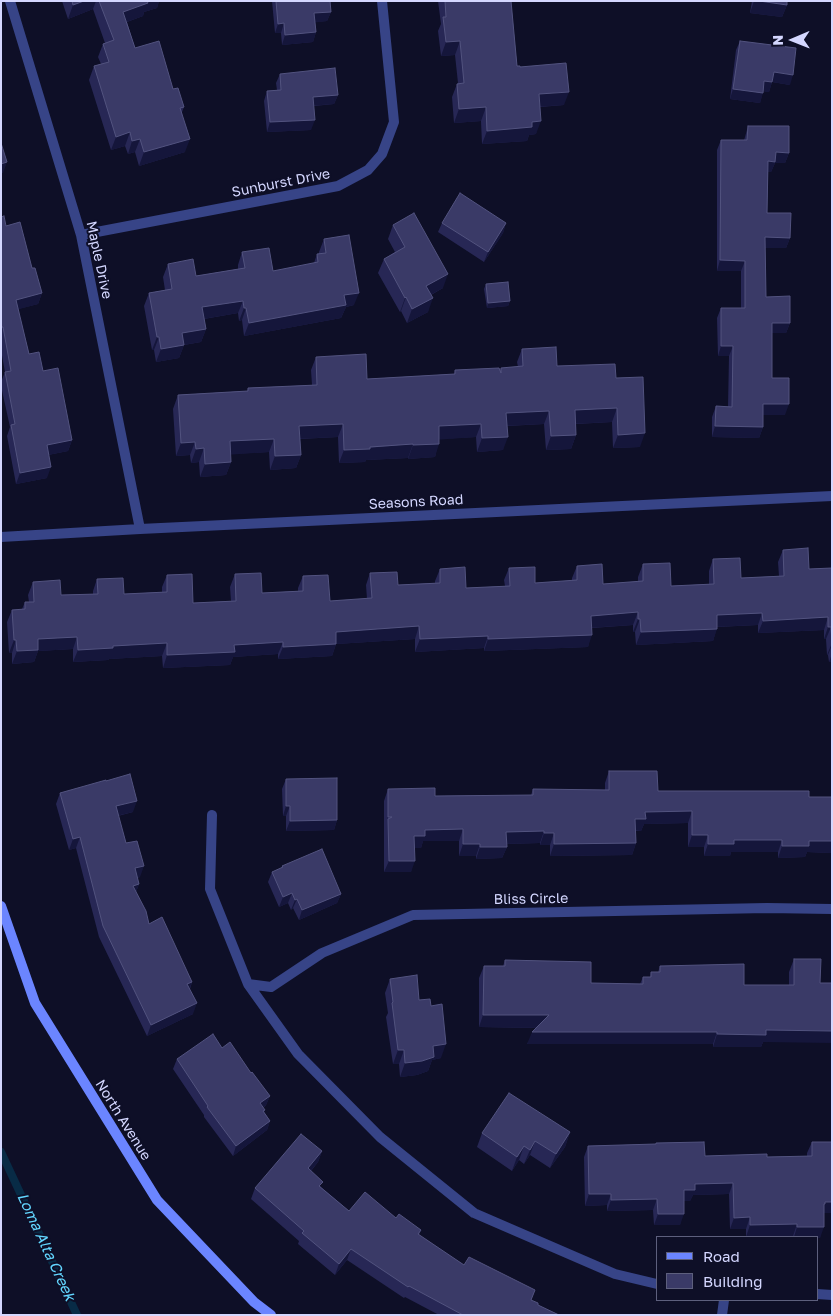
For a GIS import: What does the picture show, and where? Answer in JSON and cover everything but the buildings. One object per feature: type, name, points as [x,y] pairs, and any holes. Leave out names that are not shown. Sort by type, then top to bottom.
[{"type":"main road","name":"North Avenue","points":[[1,906],[35,1003],[157,1200],[254,1302],[271,1315]]},
{"type":"street","name":"Maple Drive","points":[[10,1],[81,235],[140,529]]},
{"type":"street","name":"Sunburst Drive","points":[[81,235],[338,186],[368,170],[382,154],[394,122],[382,1]]},
{"type":"street","name":"Seasons Road","points":[[1,537],[832,496]]},
{"type":"street","points":[[212,815],[210,888],[248,984],[298,1054],[380,1137],[474,1213],[615,1274],[656,1284]]},
{"type":"street","name":"Bliss Circle","points":[[248,984],[271,988],[322,953],[413,915],[767,908],[832,909]]},
{"type":"street","points":[[818,1294],[832,1294]]},
{"type":"street","points":[[722,1315],[724,1301]]},
{"type":"waterway","name":"Loma Alta Creek","points":[[1,1152],[77,1315]]}]
